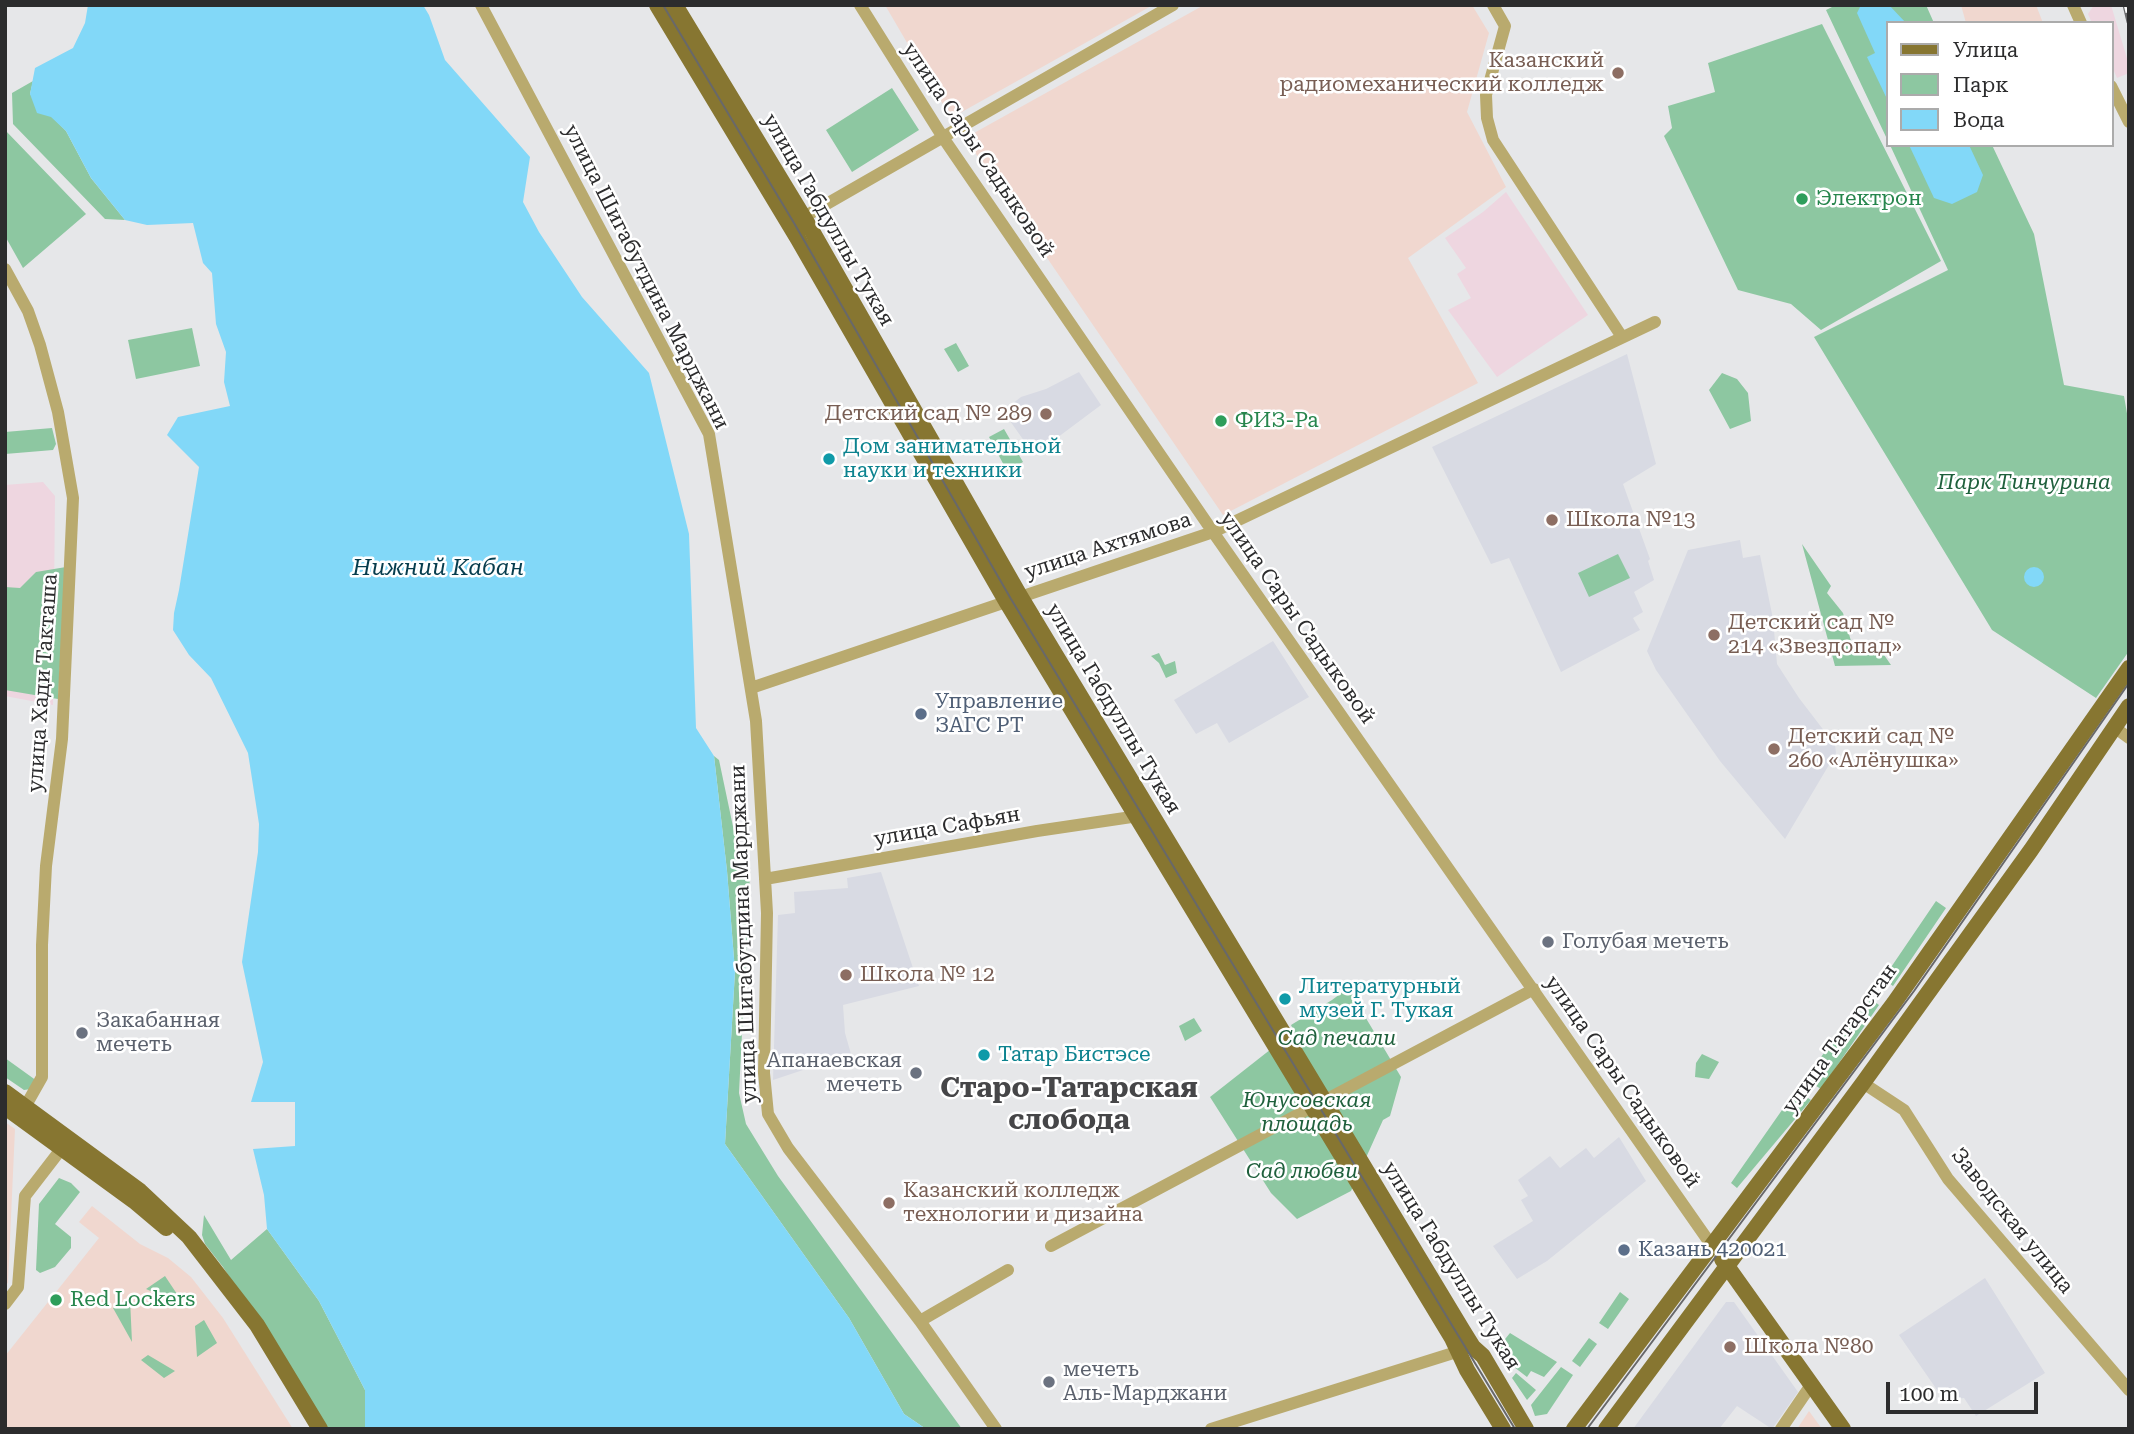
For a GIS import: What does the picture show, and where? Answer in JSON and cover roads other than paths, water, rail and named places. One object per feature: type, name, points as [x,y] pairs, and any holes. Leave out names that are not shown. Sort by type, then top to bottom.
[{"type":"main road","name":"улица Габдуллы Тукая","points":[[657,5],[797,221]]},
{"type":"main road","name":"улица Габдуллы Тукая","points":[[675,5],[1013,598],[1466,1349],[1467,1370],[1503,1429]]},
{"type":"main road","name":"улица Татарстан","points":[[1574,1429],[1894,1003],[2129,668]]},
{"type":"main road","name":"улица Татарстан","points":[[1606,1429],[1863,1083],[2031,850],[2129,706]]},
{"type":"main road","points":[[2095,714],[2114,727]]},
{"type":"main road","points":[[5,1092],[140,1191],[189,1237],[257,1325],[320,1429]]},
{"type":"main road","points":[[5,1107],[134,1200],[185,1247],[235,1310],[309,1429]]},
{"type":"main road","points":[[1712,1246],[1843,1429]]},
{"type":"main road","name":"улица Габдуллы Тукая","points":[[1466,1349],[1483,1356],[1526,1429]]},
{"type":"street","name":"улица Шигабутдина Марджани","points":[[481,5],[709,434],[756,721],[767,913],[764,1073],[768,1114],[788,1148],[920,1321],[996,1429]]},
{"type":"street","name":"улица Сары Садыковой","points":[[860,5],[944,139],[1213,532],[1712,1246]]},
{"type":"street","points":[[797,221],[944,139],[1173,5]]},
{"type":"street","points":[[1493,5],[1505,26],[1486,95],[1487,117],[1493,140],[1622,337]]},
{"type":"street","points":[[2073,5],[2080,21]]},
{"type":"street","points":[[2113,90],[2129,122]]},
{"type":"street","name":"улица Хади Такташа","points":[[5,269],[26,308],[43,355],[58,412],[73,498],[62,739],[46,866],[42,945],[42,1077],[25,1107]]},
{"type":"street","name":"улица Ахтямова","points":[[751,688],[1213,532],[1655,322]]},
{"type":"street","points":[[2114,727],[2129,738]]},
{"type":"street","name":"улица Сафьян","points":[[765,879],[1037,831],[1145,815]]},
{"type":"street","points":[[1051,1246],[1534,989]]},
{"type":"street","name":"Заводская улица","points":[[1863,1083],[1904,1110],[1948,1179],[2129,1390]]},
{"type":"street","points":[[5,1304],[18,1287],[25,1196],[62,1148]]},
{"type":"street","points":[[920,1321],[1008,1270]]},
{"type":"street","points":[[1211,1429],[1466,1349]]},
{"type":"street","points":[[1781,1429],[1811,1385]]},
{"type":"water","name":"Нижний Кабан","points":[[88,5],[423,5],[445,60],[530,157],[523,202],[539,232],[582,297],[649,373],[689,534],[696,728],[714,756],[735,971],[725,1144],[849,1318],[904,1414],[926,1429],[365,1429],[365,1390],[319,1301],[267,1229],[264,1195],[253,1149],[295,1146],[295,1102],[251,1102],[263,1062],[242,962],[258,852],[259,824],[248,753],[211,678],[189,655],[173,630],[199,467],[167,435],[178,417],[230,406],[224,382],[226,352],[216,324],[212,273],[203,263],[193,223],[147,225],[125,220],[91,178],[66,131],[51,117],[37,113],[30,94],[35,68],[73,48],[85,23]]},
{"type":"water","points":[[1861,5],[1889,5],[1904,21],[1885,21],[1885,95],[1867,57],[1875,53],[1857,13]]},
{"type":"water","points":[[1910,147],[1970,147],[1983,175],[1977,192],[1952,204],[1934,198]]},
{"type":"water","points":[[2034,567],[2041,570],[2044,577],[2041,584],[2034,587],[2027,584],[2024,577],[2027,570]]},
{"type":"tram line","points":[[663,5],[794,223],[1011,599],[1515,1429]]},
{"type":"tram line","points":[[1587,1429],[1914,991],[2129,683]]},
{"type":"railway","points":[[2125,5],[2129,22]]},
{"type":"place","name":"Казанский радиомеханический колледж","points":[[1618,73]]},
{"type":"place","name":"Электрон","points":[[1802,199]]},
{"type":"place","name":"Детский сад № 289","points":[[1046,414]]},
{"type":"place","name":"ФИЗ-Ра","points":[[1221,421]]},
{"type":"place","name":"Дом занимательной науки и техники","points":[[829,459]]},
{"type":"place","name":"Школа №13","points":[[1552,520]]},
{"type":"place","name":"Детский сад № 214 «Звездопад»","points":[[1714,635]]},
{"type":"place","name":"Управление ЗАГС РТ","points":[[921,714]]},
{"type":"place","name":"Детский сад № 260 «Алёнушка»","points":[[1774,749]]},
{"type":"place","name":"Голубая мечеть","points":[[1548,942]]},
{"type":"place","name":"Школа № 12","points":[[846,975]]},
{"type":"place","name":"Литературный музей Г. Тукая","points":[[1285,999]]},
{"type":"place","name":"Закабанная мечеть","points":[[82,1033]]},
{"type":"place","name":"Татар Бистэсе","points":[[984,1055]]},
{"type":"place","name":"Апанаевская мечеть","points":[[916,1073]]},
{"type":"place","name":"Казанский колледж технологии и дизайна","points":[[889,1203]]},
{"type":"place","name":"Казань 420021","points":[[1624,1250]]},
{"type":"place","name":"Red Lockers","points":[[56,1300]]},
{"type":"place","name":"Школа №80","points":[[1730,1347]]},
{"type":"place","name":"мечеть Аль-Марджани","points":[[1049,1382]]},
{"type":"district","name":"Старо-Татарская слобода","points":[[1069,1105]]},
{"type":"park label","name":"Парк Тинчурина","points":[[2024,483]]},
{"type":"park label","name":"Сад печали","points":[[1337,1039]]},
{"type":"park label","name":"Юнусовская площадь","points":[[1307,1113]]},
{"type":"park label","name":"Сад любви","points":[[1302,1172]]}]
